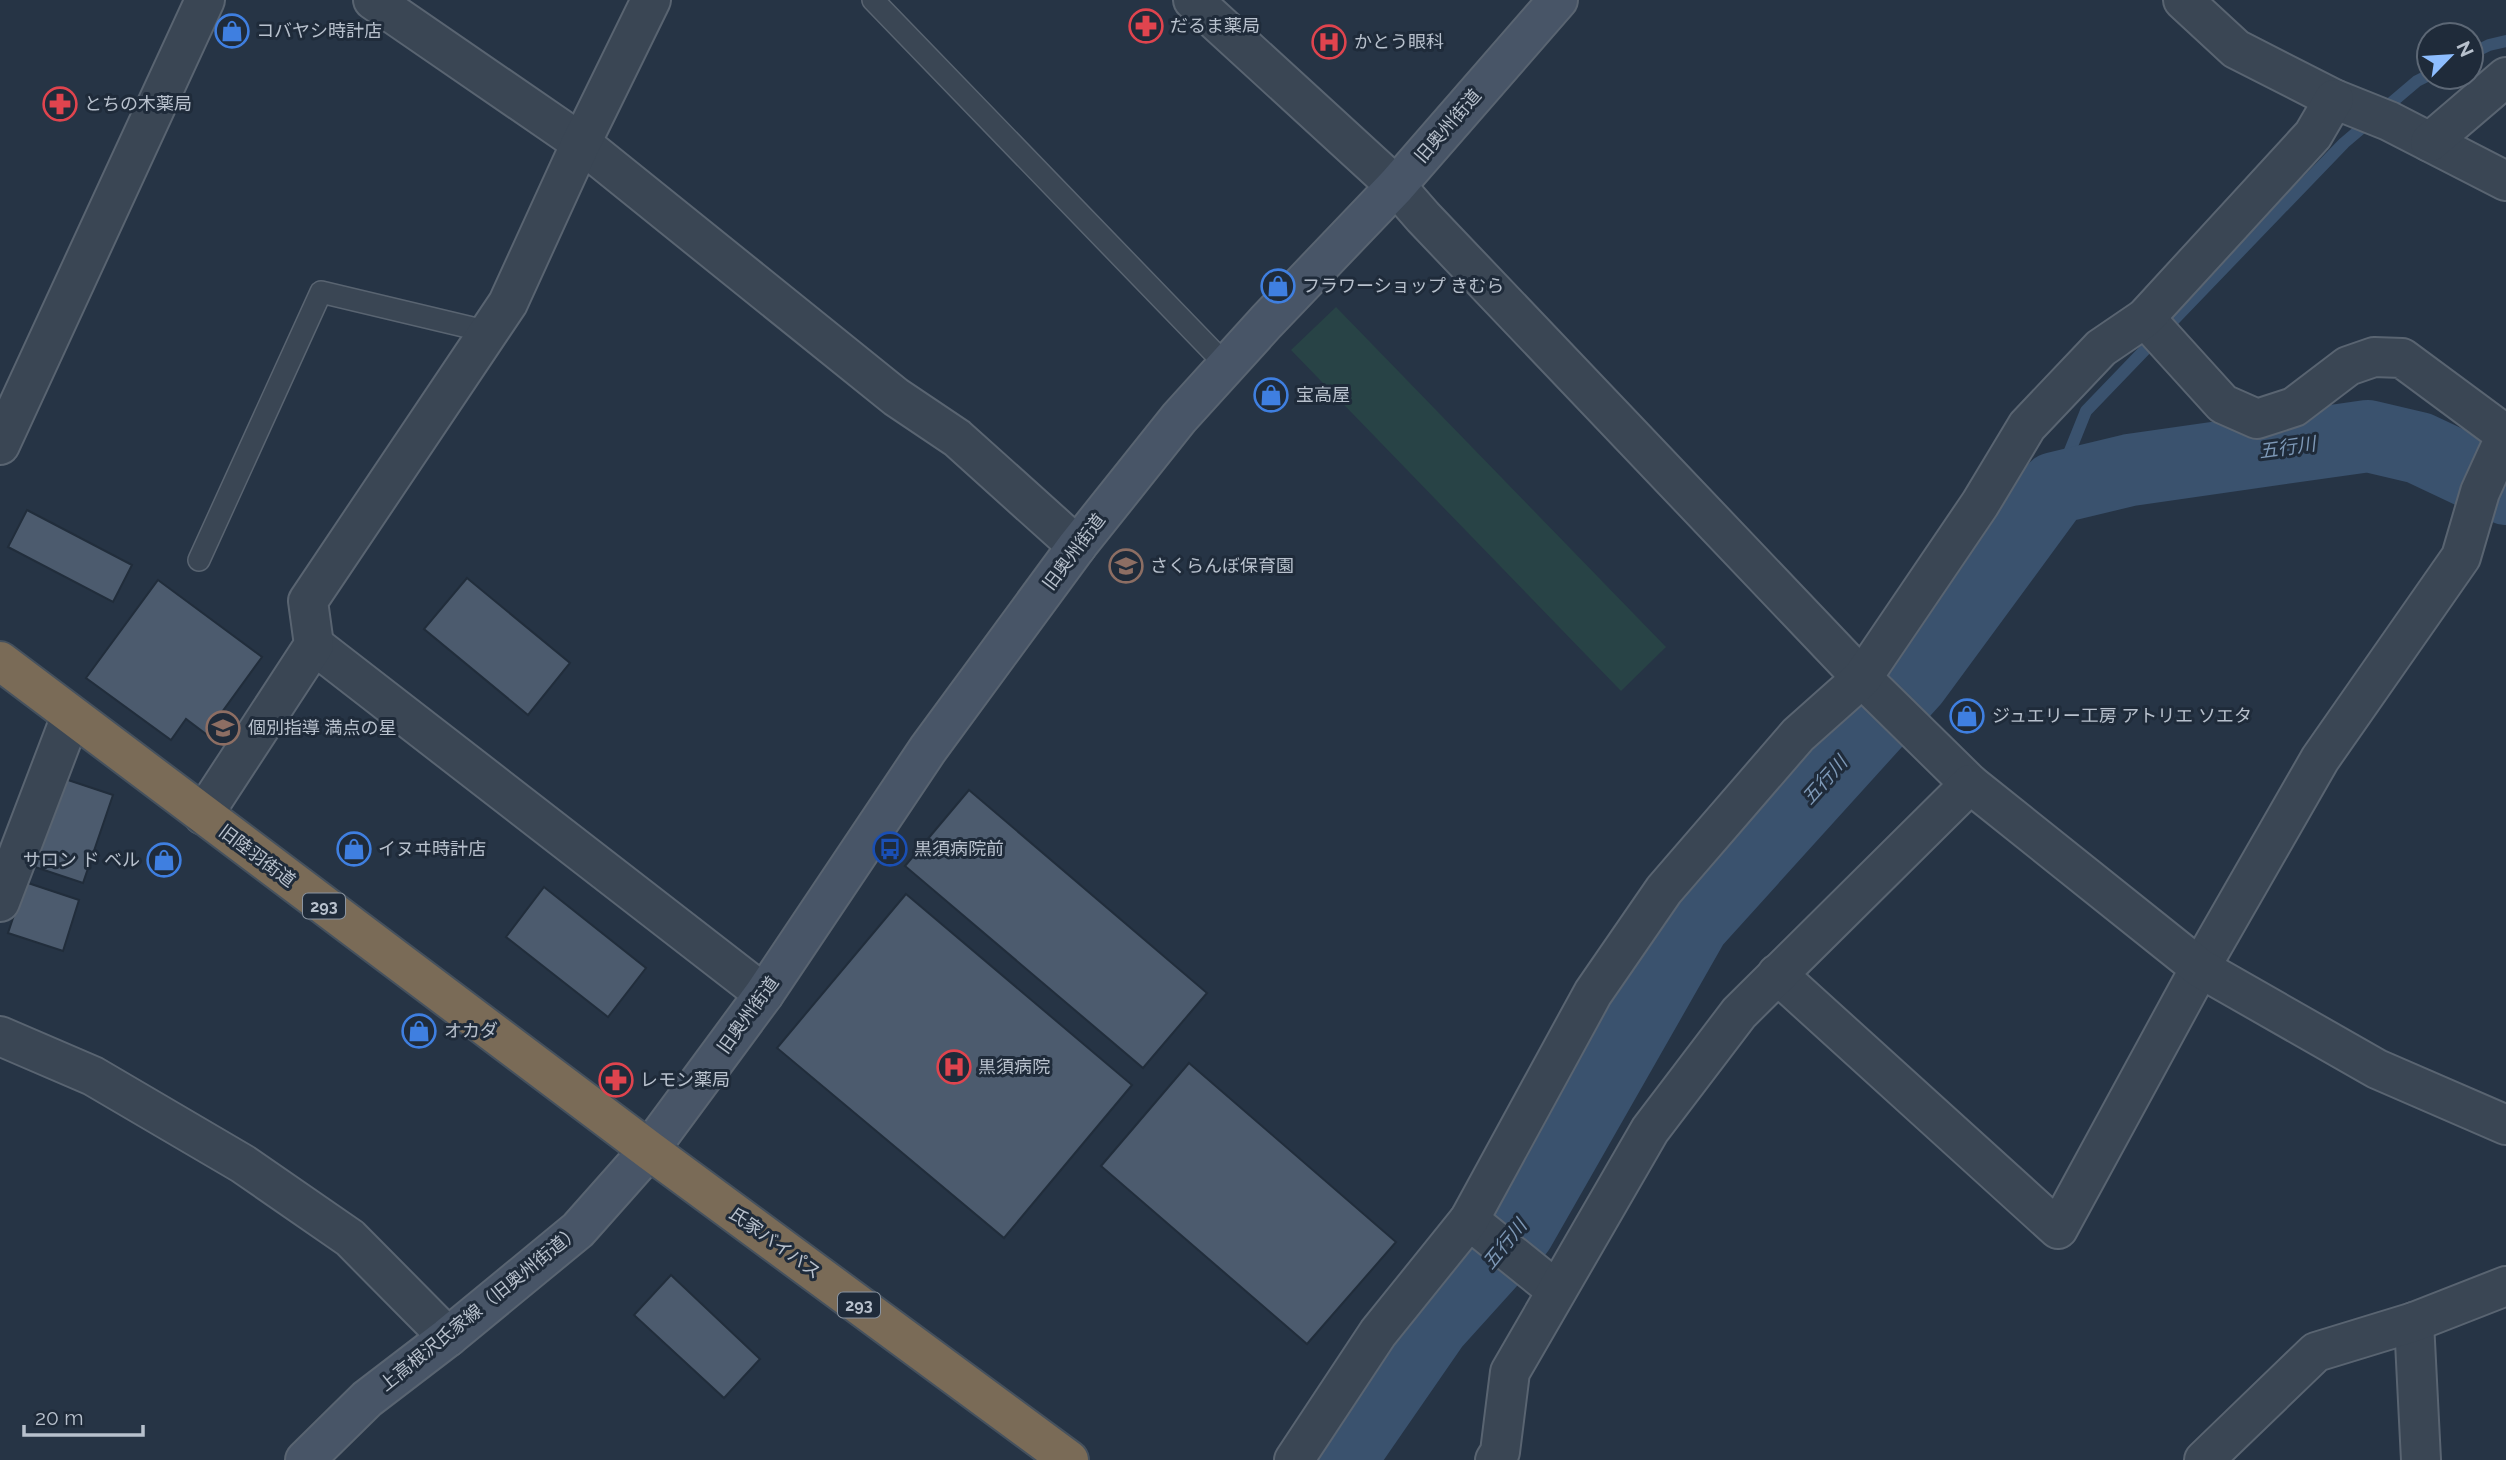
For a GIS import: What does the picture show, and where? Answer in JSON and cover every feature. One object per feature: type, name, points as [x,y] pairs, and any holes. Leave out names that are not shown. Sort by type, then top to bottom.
[{"type":"highway","name":"旧陸羽街道","points":[[0,661],[649,1150]]},
{"type":"highway","name":"氏家バイパス","points":[[649,1150],[1069,1460]]},
{"type":"main road","name":"旧奥州街道","points":[[649,1150],[764,994],[928,749],[1077,546],[1180,418],[1396,186],[1558,0]]},
{"type":"main road","name":"上高根沢氏家線（旧奥州街道）","points":[[305,1460],[367,1399],[448,1337],[578,1230],[649,1150]]},
{"type":"street","points":[[0,445],[205,0]]},
{"type":"street","points":[[373,0],[581,143],[896,397],[957,438],[1077,546]]},
{"type":"street","points":[[203,816],[314,645],[308,601],[508,303],[581,143],[651,0]]},
{"type":"street","points":[[1193,0],[1396,186],[1432,228],[1868,685],[1970,783],[2200,968],[2377,1069],[2506,1125]]},
{"type":"street","points":[[2183,0],[2236,49],[2506,181]]},
{"type":"street","points":[[2430,142],[2506,77]]},
{"type":"street","points":[[1294,1460],[1378,1334],[1475,1225],[1593,993],[1664,890],[1798,735],[1868,685],[2027,426],[2101,348],[2159,333],[2313,135],[2361,110]]},
{"type":"street","points":[[1777,974],[2058,1229],[2200,968],[2320,760],[2462,557],[2480,492],[2505,435],[2402,358],[2374,357],[2348,366],[2294,407],[2257,419],[2224,404],[2159,333]]},
{"type":"street","points":[[314,645],[764,994]]},
{"type":"street","points":[[0,902],[71,716]]},
{"type":"street","points":[[1495,1460],[1500,1452],[1510,1372],[1650,1130],[1739,1013],[1970,783]]},
{"type":"street","points":[[0,1036],[93,1076],[243,1164],[350,1238],[448,1337]]},
{"type":"street","points":[[1475,1225],[1556,1290]]},
{"type":"street","points":[[2204,1460],[2316,1352],[2414,1322],[2506,1286]]},
{"type":"street","points":[[2414,1322],[2421,1460]]},
{"type":"lane","points":[[873,0],[1227,366]]},
{"type":"lane","points":[[200,560],[321,292],[489,332]]},
{"type":"green space","points":[[1336,307],[1666,647],[1621,691],[1291,350]]},
{"type":"building","points":[[27,510],[132,565],[113,602],[8,547]]},
{"type":"building","points":[[467,578],[570,663],[528,715],[424,629]]},
{"type":"building","points":[[158,580],[262,657],[206,734],[186,719],[171,740],[86,678]]},
{"type":"building","points":[[62,778],[113,795],[83,883],[32,866]]},
{"type":"building","points":[[969,790],[1207,993],[1143,1068],[905,866]]},
{"type":"building","points":[[25,882],[79,900],[63,951],[8,933]]},
{"type":"building","points":[[544,887],[646,968],[608,1017],[506,937]]},
{"type":"building","name":"黒須病院","points":[[906,894],[1132,1085],[1004,1238],[777,1048]]},
{"type":"building","points":[[1189,1063],[1396,1242],[1307,1344],[1101,1166]]},
{"type":"building","points":[[671,1275],[760,1359],[724,1398],[634,1315]]},
{"type":"waterway","points":[[2485,47],[2506,41]]},
{"type":"waterway","points":[[2055,488],[2086,411],[2344,143],[2415,83]]},
{"type":"waterway","name":"五行川","points":[[1340,1460],[1434,1324],[1519,1230],[1694,923],[1914,680],[2055,488],[2130,470],[2368,436],[2419,448],[2506,489]]},
{"type":"place","name":"だるま薬局","points":[[1146,26]]},
{"type":"place","name":"コバヤシ時計店","points":[[232,31]]},
{"type":"place","name":"かとう眼科","points":[[1329,42]]},
{"type":"place","name":"とちの木薬局","points":[[60,104]]},
{"type":"place","name":"フラワーショップ きむら","points":[[1278,286]]},
{"type":"place","name":"宝高屋","points":[[1271,395]]},
{"type":"place","name":"さくらんぼ保育園","points":[[1126,566]]},
{"type":"place","name":"ジュエリー工房 アトリエ ソエタ","points":[[1967,716]]},
{"type":"place","name":"個別指導 満点の星","points":[[223,728]]},
{"type":"place","name":"イヌヰ時計店","points":[[354,849]]},
{"type":"place","name":"黒須病院前","points":[[890,849]]},
{"type":"place","name":"サロン ド ベル","points":[[164,860]]},
{"type":"place","name":"オカダ","points":[[419,1031]]},
{"type":"place","name":"黒須病院","points":[[954,1067]]},
{"type":"place","name":"レモン薬局","points":[[616,1080]]}]
